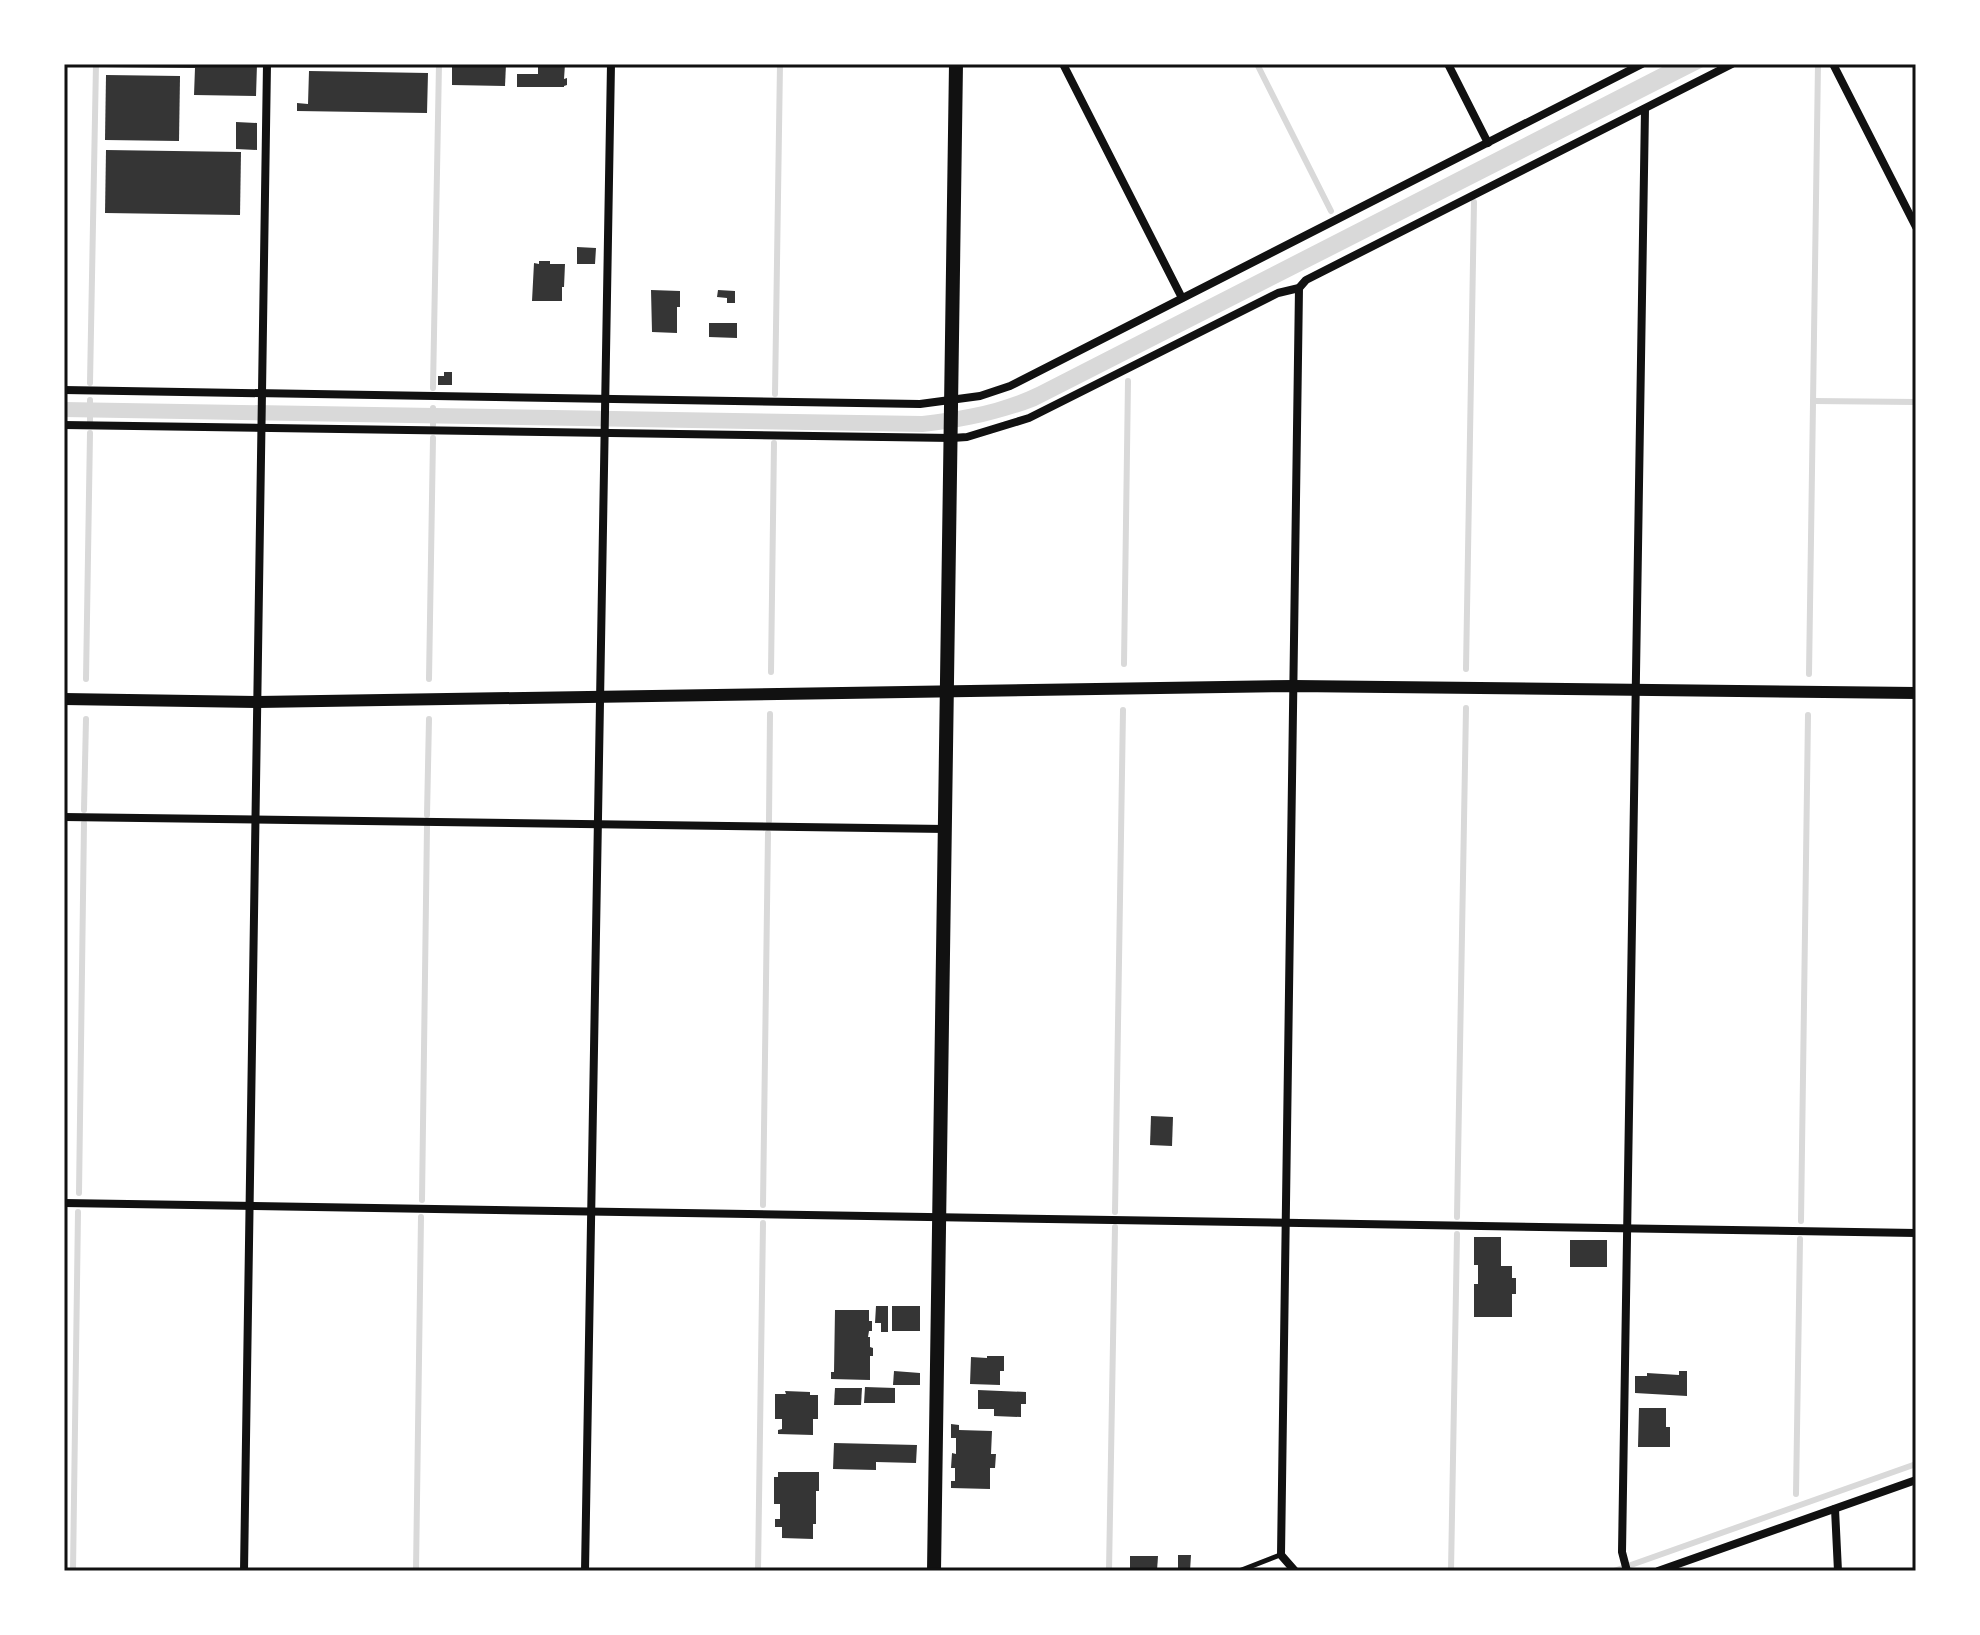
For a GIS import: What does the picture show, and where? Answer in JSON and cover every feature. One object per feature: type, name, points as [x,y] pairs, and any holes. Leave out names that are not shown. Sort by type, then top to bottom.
[{"type":"main road","points":[[934,1571],[956,64]]},
{"type":"street","points":[[244,1571],[267,64]]},
{"type":"street","points":[[585,1571],[611,64]]},
{"type":"street","points":[[1063,64],[1182,298]]},
{"type":"street","points":[[1448,64],[1488,143]]},
{"type":"street","points":[[64,390],[606,402],[952,403],[1010,386],[1642,64]]},
{"type":"street","points":[[64,425],[967,437],[1029,418],[1278,293],[1299,288],[1306,280],[1732,64]]},
{"type":"street","points":[[1833,64],[1916,227]]},
{"type":"street","points":[[1627,1571],[1622,1552],[1645,109]]},
{"type":"street","points":[[1295,1571],[1281,1555],[1299,288]]},
{"type":"street","points":[[64,699],[258,702],[1294,686],[1916,693]]},
{"type":"street","points":[[64,817],[946,829]]},
{"type":"street","points":[[64,1203],[1916,1233]]},
{"type":"street","points":[[1658,1571],[1916,1480]]},
{"type":"street","points":[[1835,1509],[1838,1571]]},
{"type":"lane","points":[[1239,1571],[1281,1555]]},
{"type":"shaded area","points":[[1668,64],[1709,64],[1036,406],[981,423],[923,432],[64,417],[64,402],[922,416],[981,406],[1037,387]]},
{"type":"building","points":[[105,64],[257,64],[256,96],[194,95],[195,68],[105,67]]},
{"type":"building","points":[[452,64],[506,64],[505,86],[452,85]]},
{"type":"building","points":[[538,64],[565,64],[564,79],[567,78],[567,85],[517,87],[517,74],[538,74]]},
{"type":"building","points":[[309,71],[428,73],[427,113],[297,111],[297,103],[308,104]]},
{"type":"building","points":[[106,75],[180,76],[179,141],[105,140]]},
{"type":"building","points":[[236,122],[257,123],[257,150],[236,149]]},
{"type":"building","points":[[106,150],[241,152],[240,215],[105,213]]},
{"type":"building","points":[[577,247],[596,248],[595,264],[577,264]]},
{"type":"building","points":[[539,261],[565,264],[562,301],[532,301],[534,263],[539,264]]},
{"type":"building","points":[[651,290],[680,291],[677,333],[652,332]]},
{"type":"building","points":[[718,290],[735,291],[735,303],[727,303],[727,298],[717,297]]},
{"type":"building","points":[[709,323],[737,323],[737,338],[709,337]]},
{"type":"building","points":[[444,372],[452,372],[452,385],[438,385],[438,376],[444,376]]},
{"type":"building","points":[[1151,1116],[1173,1117],[1172,1146],[1150,1145]]},
{"type":"building","points":[[1474,1237],[1501,1237],[1501,1266],[1512,1266],[1512,1278],[1516,1278],[1512,1317],[1474,1317],[1474,1284],[1478,1284],[1478,1265],[1474,1265]]},
{"type":"building","points":[[1570,1240],[1607,1240],[1607,1267],[1570,1267]]},
{"type":"building","points":[[876,1306],[888,1306],[888,1332],[881,1332],[881,1323],[875,1323]]},
{"type":"building","points":[[892,1306],[920,1306],[920,1331],[892,1331]]},
{"type":"building","points":[[835,1310],[869,1310],[872,1331],[869,1331],[868,1337],[873,1348],[870,1380],[831,1379],[831,1372],[834,1372]]},
{"type":"building","points":[[1004,1356],[1000,1385],[970,1384],[971,1357]]},
{"type":"building","points":[[894,1371],[920,1373],[920,1385],[893,1385]]},
{"type":"building","points":[[1679,1371],[1687,1371],[1687,1396],[1635,1393],[1635,1376],[1647,1376],[1647,1373],[1679,1375]]},
{"type":"building","points":[[865,1387],[895,1388],[895,1403],[864,1403]]},
{"type":"building","points":[[835,1388],[862,1388],[861,1405],[834,1405]]},
{"type":"building","points":[[978,1390],[1026,1392],[1026,1404],[1021,1404],[1021,1417],[994,1416],[994,1409],[978,1409]]},
{"type":"building","points":[[785,1391],[818,1395],[818,1419],[813,1419],[813,1435],[778,1434],[778,1430],[782,1429],[782,1419],[775,1419],[775,1394],[786,1394]]},
{"type":"building","points":[[1639,1408],[1666,1408],[1670,1447],[1638,1447]]},
{"type":"building","points":[[951,1424],[959,1425],[959,1430],[992,1431],[991,1454],[996,1454],[995,1468],[990,1468],[990,1489],[951,1488],[951,1481],[955,1481],[955,1468],[951,1468],[952,1453],[956,1454],[956,1438],[951,1438]]},
{"type":"building","points":[[834,1443],[917,1445],[916,1463],[876,1462],[876,1470],[833,1469]]},
{"type":"building","points":[[778,1472],[819,1472],[813,1539],[782,1538],[782,1527],[775,1527],[775,1519],[780,1519],[780,1504],[774,1504],[774,1477],[778,1477]]},
{"type":"building","points":[[1178,1555],[1191,1555],[1190,1571],[1178,1571]]},
{"type":"building","points":[[1130,1556],[1158,1556],[1157,1571],[1130,1571]]},
{"type":"waterway","points":[[90,383],[96,64]]},
{"type":"waterway","points":[[433,388],[439,64]]},
{"type":"waterway","points":[[775,394],[780,64]]},
{"type":"waterway","points":[[1257,64],[1331,211]]},
{"type":"waterway","points":[[1809,674],[1818,64]]},
{"type":"waterway","points":[[1466,669],[1474,202]]},
{"type":"waterway","points":[[1124,664],[1128,381]]},
{"type":"waterway","points":[[90,400],[90,421]]},
{"type":"waterway","points":[[1813,401],[1916,402]]},
{"type":"waterway","points":[[433,408],[433,425]]},
{"type":"waterway","points":[[86,679],[90,433]]},
{"type":"waterway","points":[[429,679],[433,438]]},
{"type":"waterway","points":[[771,672],[774,443]]},
{"type":"waterway","points":[[1457,1217],[1466,708]]},
{"type":"waterway","points":[[1115,1212],[1123,710]]},
{"type":"waterway","points":[[769,821],[770,714]]},
{"type":"waterway","points":[[1801,1221],[1808,715]]},
{"type":"waterway","points":[[84,810],[86,719]]},
{"type":"waterway","points":[[427,815],[429,719]]},
{"type":"waterway","points":[[79,1193],[84,823]]},
{"type":"waterway","points":[[422,1200],[427,826]]},
{"type":"waterway","points":[[763,1205],[768,833]]},
{"type":"waterway","points":[[73,1571],[78,1212]]},
{"type":"waterway","points":[[416,1571],[421,1217]]},
{"type":"waterway","points":[[758,1571],[763,1223]]},
{"type":"waterway","points":[[1109,1571],[1115,1227]]},
{"type":"waterway","points":[[1451,1571],[1457,1234]]},
{"type":"waterway","points":[[1796,1494],[1800,1239]]},
{"type":"waterway","points":[[1614,1571],[1916,1464]]}]
